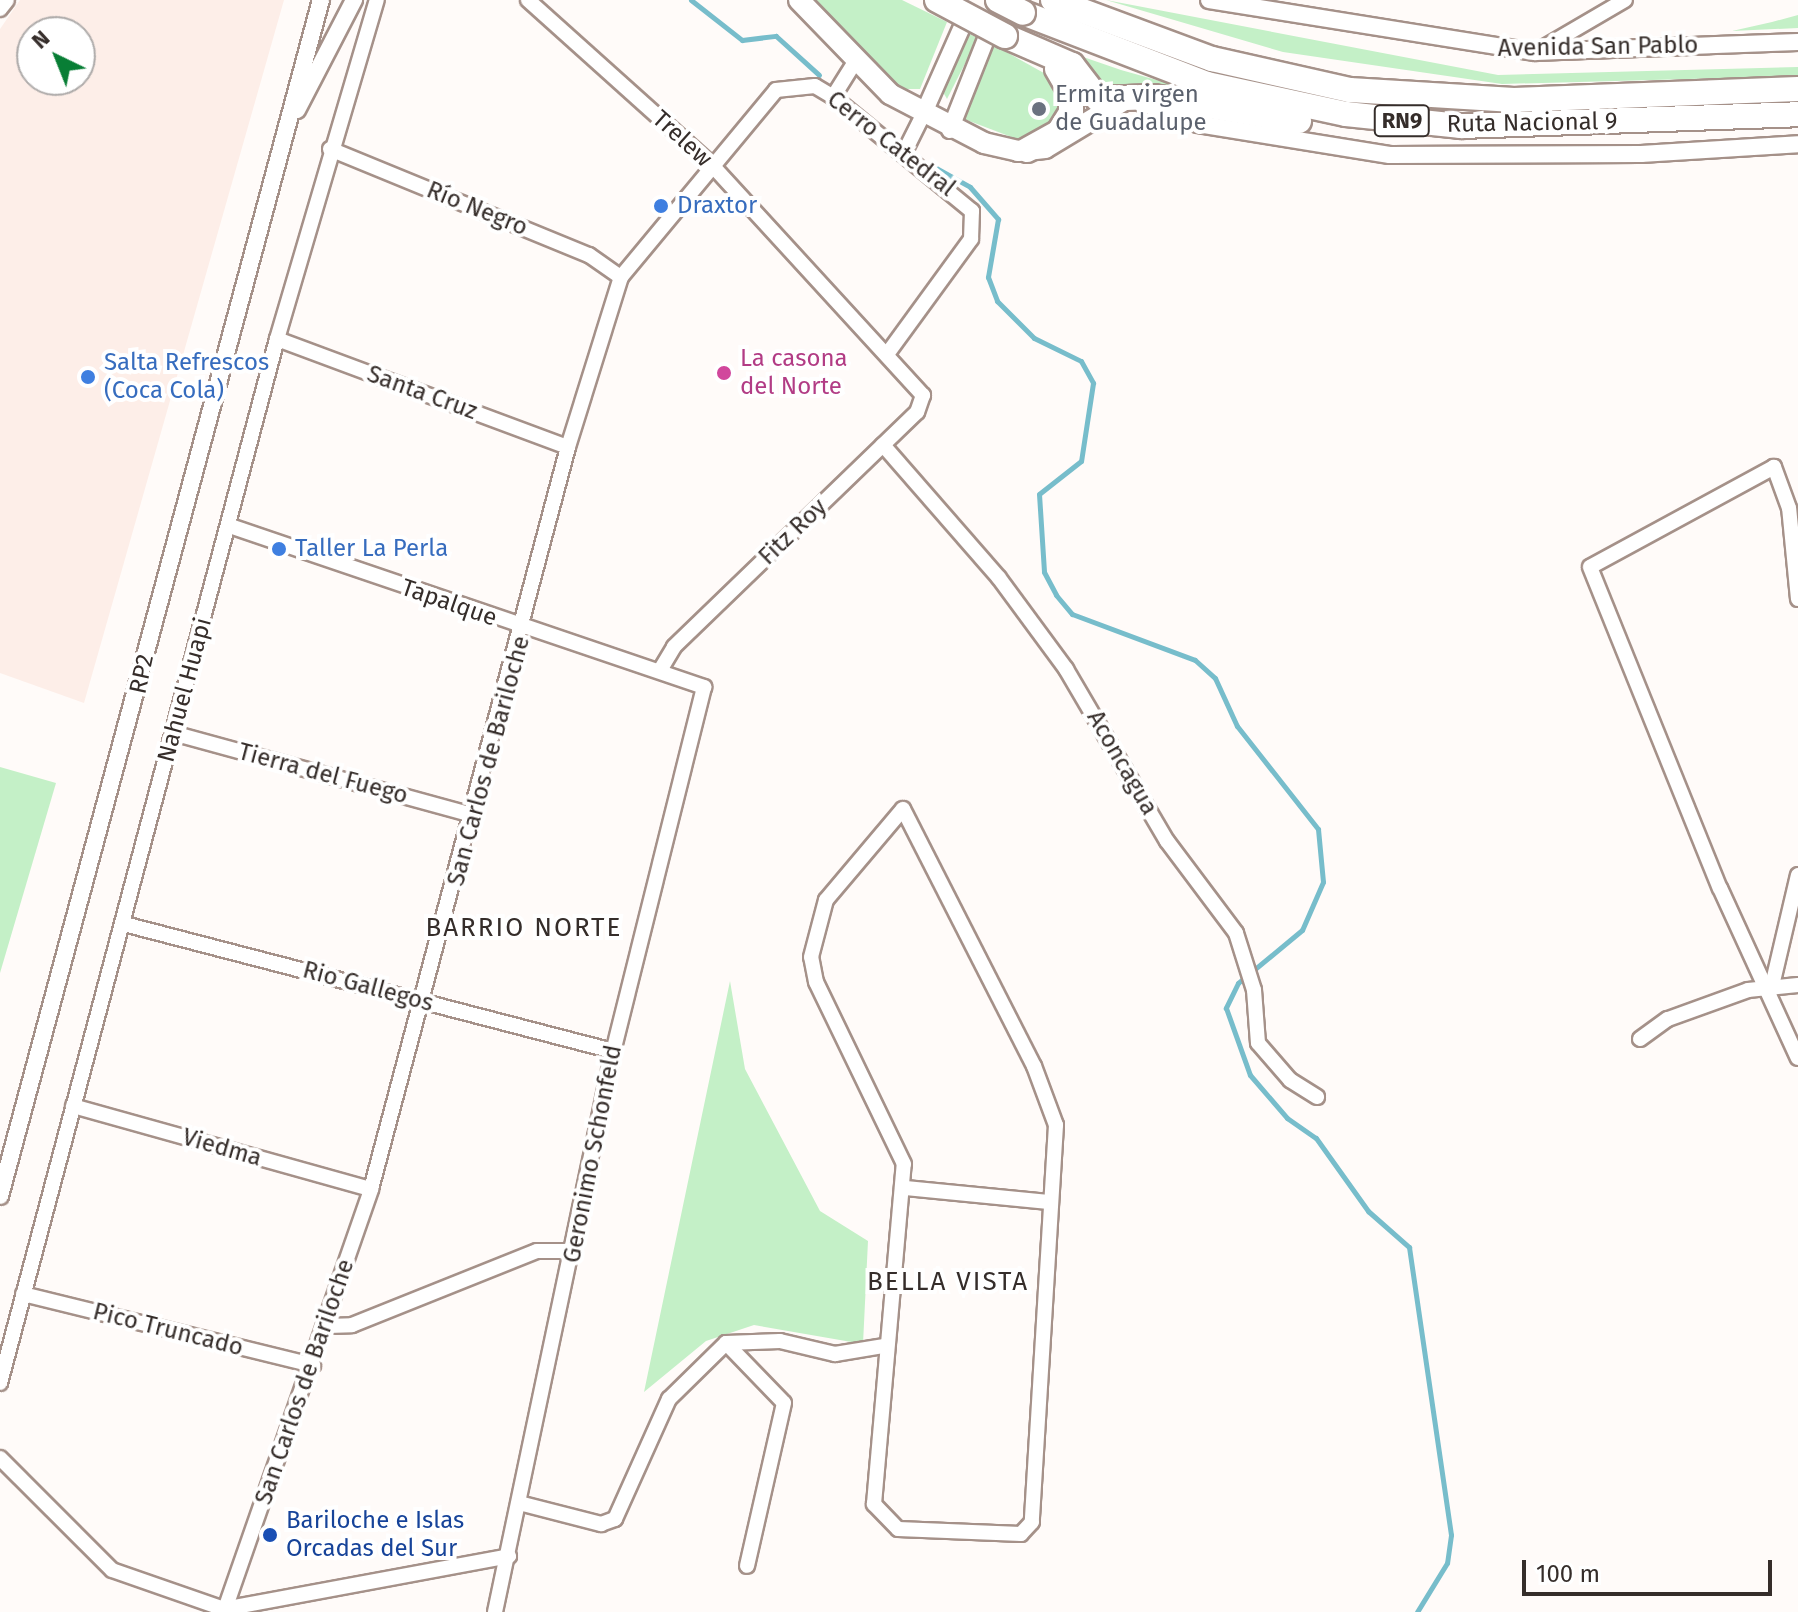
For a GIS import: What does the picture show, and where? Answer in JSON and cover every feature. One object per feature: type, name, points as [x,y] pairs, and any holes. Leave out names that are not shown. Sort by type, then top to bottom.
[{"type":"highway","points":[[937,0],[997,35],[1072,65],[1098,99],[1130,98],[1445,139],[1548,125]]},
{"type":"highway","name":"Ruta Nacional 9","points":[[998,0],[1172,73],[1292,105],[1461,126],[1798,114]]},
{"type":"highway","name":"Ruta Nacional 9","points":[[1053,0],[1212,59],[1350,90],[1459,99],[1798,89]]},
{"type":"highway","points":[[1082,0],[1212,59]]},
{"type":"highway","points":[[1027,150],[1059,132],[1072,103],[1066,80],[1037,53]]},
{"type":"main road","points":[[799,0],[854,64],[922,117],[950,130],[1027,150],[1061,142],[1130,98]]},
{"type":"street","points":[[0,9],[7,0]]},
{"type":"street","name":"RP2","points":[[0,1196],[321,0]]},
{"type":"street","name":"RP2","points":[[279,152],[354,0]]},
{"type":"street","name":"Nahuel Huapi","points":[[0,1383],[230,526],[277,339],[330,149],[377,0]]},
{"type":"street","name":"Trelew","points":[[528,0],[711,164],[888,353],[923,395]]},
{"type":"street","name":"Avenida San Pablo","points":[[1209,0],[1535,52],[1798,42]]},
{"type":"street","points":[[1535,52],[1625,0]]},
{"type":"street","points":[[904,153],[964,22]]},
{"type":"street","points":[[950,130],[997,35]]},
{"type":"street","points":[[833,97],[854,64]]},
{"type":"street","name":"Cerro Catedral","points":[[776,90],[815,86],[833,97],[972,211],[971,239],[888,353]]},
{"type":"street","name":"San Carlos de Bariloche","points":[[224,1610],[328,1326],[371,1189],[525,629],[568,447],[621,277],[711,164],[776,90]]},
{"type":"street","points":[[1130,98],[1198,124],[1390,155],[1641,154],[1798,144]]},
{"type":"street","name":"Río Negro","points":[[330,149],[589,255],[621,277]]},
{"type":"street","name":"Santa Cruz","points":[[277,339],[568,447]]},
{"type":"street","name":"Fitz Roy","points":[[661,669],[674,647],[917,412],[923,395]]},
{"type":"street","name":"Aconcagua","points":[[883,445],[999,578],[1066,669],[1167,841],[1225,912],[1254,990],[1258,1043],[1290,1080],[1317,1097]]},
{"type":"street","points":[[1798,599],[1789,508],[1774,467],[1590,567],[1720,888],[1771,990],[1798,1058]]},
{"type":"street","name":"Tapalque","points":[[230,526],[525,629],[699,681],[706,697]]},
{"type":"street","name":"Geronimo Schonfeld","points":[[495,1612],[523,1504],[613,1051],[706,697]]},
{"type":"street","name":"Tierra del Fuego","points":[[173,733],[473,815]]},
{"type":"street","points":[[903,809],[1052,1108],[1049,1202],[1032,1522],[1021,1534],[898,1529],[879,1514],[884,1346],[905,1188],[900,1150],[816,982],[811,957],[826,900],[903,809]]},
{"type":"street","points":[[1771,990],[1798,875]]},
{"type":"street","name":"Rio Gallegos","points":[[124,924],[613,1051]]},
{"type":"street","points":[[1640,1039],[1698,1007],[1798,985]]},
{"type":"street","name":"Viedma","points":[[73,1106],[371,1189]]},
{"type":"street","points":[[905,1188],[1049,1202]]},
{"type":"street","points":[[328,1326],[352,1325],[537,1251],[573,1251]]},
{"type":"street","name":"Pico Truncado","points":[[23,1294],[313,1365]]},
{"type":"street","points":[[523,1504],[601,1524],[615,1519],[669,1399],[726,1343],[780,1341],[835,1354],[884,1346]]},
{"type":"street","points":[[726,1343],[784,1403],[747,1566]]},
{"type":"street","points":[[0,1458],[112,1570],[224,1610],[509,1556]]},
{"type":"shaded area","name":"Salta Refrescos (Coca Cola)","points":[[20,0],[284,0],[84,703],[0,673],[0,29]]},
{"type":"green space","points":[[813,0],[902,0],[947,22],[920,89],[898,89]]},
{"type":"green space","points":[[1106,0],[1498,75],[1798,67],[1798,76],[1502,84],[1283,52]]},
{"type":"green space","points":[[1798,15],[1798,28],[1732,31],[1772,22]]},
{"type":"green space","points":[[967,33],[978,38],[947,99],[943,92]]},
{"type":"green space","points":[[992,44],[1060,82],[1060,121],[1022,141],[964,119]]},
{"type":"green space","points":[[1060,49],[1121,70],[1185,88],[1103,89]]},
{"type":"green space","points":[[0,767],[56,783],[0,973]]},
{"type":"green space","points":[[730,981],[745,1069],[820,1211],[868,1241],[863,1344],[754,1325],[706,1341],[644,1392]]},
{"type":"waterway","points":[[691,0],[742,40],[776,36],[819,75]]},
{"type":"waterway","points":[[936,168],[970,187],[998,219],[988,277],[997,301],[1034,338],[1081,361],[1093,383],[1081,461],[1039,494],[1044,572],[1056,595],[1072,614],[1195,660],[1215,678],[1237,726],[1318,829],[1323,882],[1302,930],[1238,983],[1226,1008],[1250,1075],[1287,1118],[1316,1138],[1368,1211],[1409,1247],[1451,1535],[1447,1563],[1417,1612]]},
{"type":"place","name":"Ermita virgen de Guadalupe","points":[[1039,109]]},
{"type":"place","name":"Draxtor","points":[[661,206]]},
{"type":"place","name":"La casona del Norte","points":[[724,373]]},
{"type":"place","name":"Salta Refrescos (Coca Cola)","points":[[88,377]]},
{"type":"place","name":"Taller La Perla","points":[[279,549]]},
{"type":"place","name":"Bariloche e Islas Orcadas del Sur","points":[[270,1535]]},
{"type":"district","name":"BARRIO NORTE","points":[[524,928]]},
{"type":"district","name":"BELLA VISTA","points":[[948,1282]]}]
